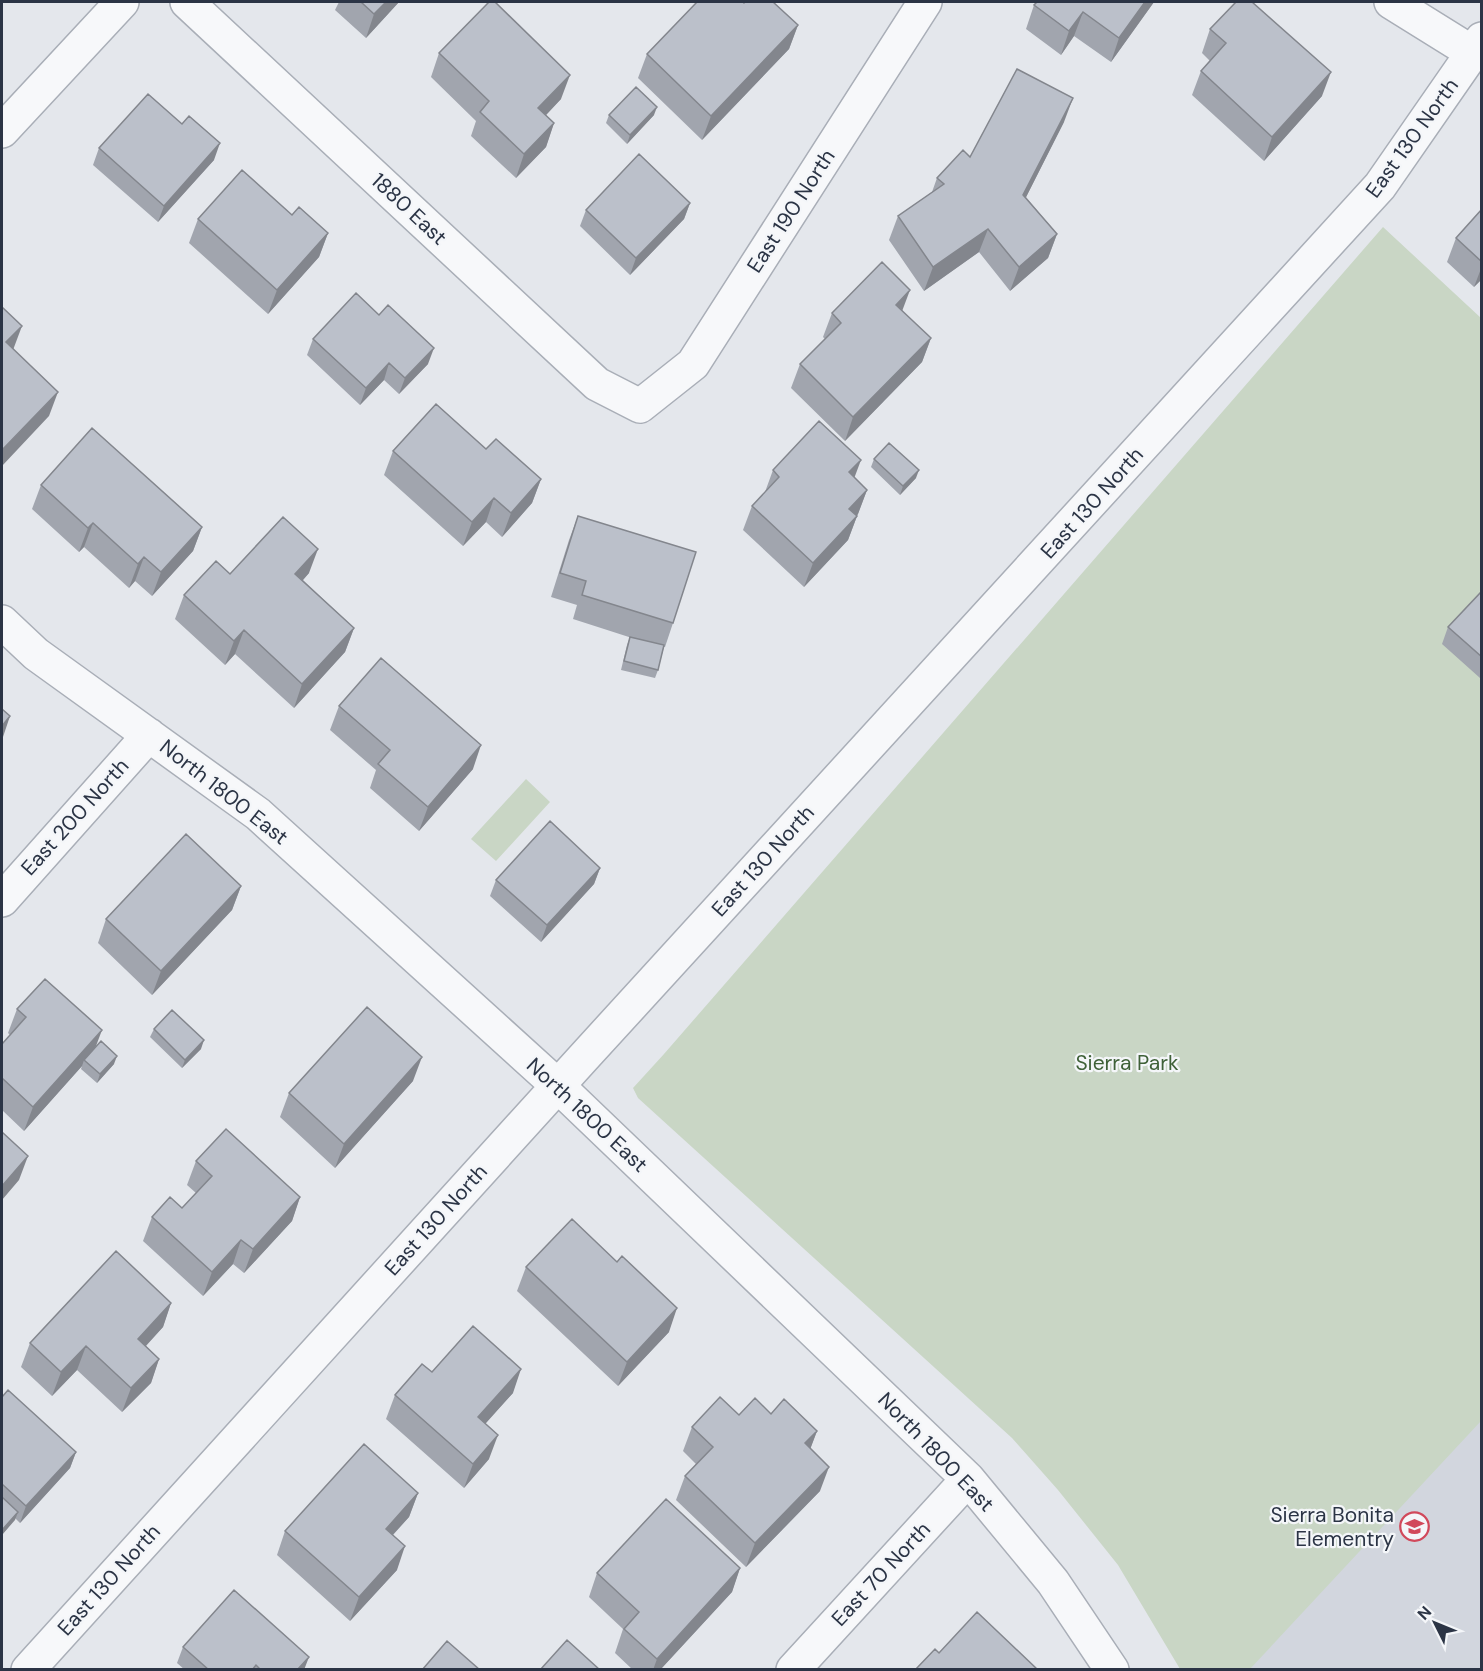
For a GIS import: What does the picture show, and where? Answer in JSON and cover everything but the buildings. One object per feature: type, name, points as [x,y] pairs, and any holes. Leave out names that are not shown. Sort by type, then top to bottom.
[{"type":"street","points":[[2,131],[122,2]]},
{"type":"street","name":"1880 East","points":[[187,2],[597,384],[640,405]]},
{"type":"street","name":"East 190 North","points":[[640,405],[693,364],[925,2]]},
{"type":"street","points":[[1391,2],[1477,46]]},
{"type":"street","name":"East 130 North","points":[[28,1670],[1380,186],[1477,46]]},
{"type":"street","name":"North 1800 East","points":[[2,622],[36,654],[258,814],[558,1086],[968,1479],[1053,1582],[1112,1670]]},
{"type":"street","name":"East 200 North","points":[[2,900],[149,735]]},
{"type":"street","name":"East 70 North","points":[[793,1670],[968,1479]]},
{"type":"shaded area","name":"Sierra Bonita Elementry","points":[[1481,1385],[1481,1669],[1216,1669]]},
{"type":"green space","name":"Sierra Park","points":[[1383,227],[1481,318],[1481,1421],[1250,1669],[1180,1669],[1118,1565],[1058,1490],[1012,1438],[638,1098],[633,1088]]},
{"type":"green space","points":[[526,779],[550,802],[496,861],[471,839]]},
{"type":"place","name":"Sierra Bonita Elementry","points":[[1415,1527]]}]
